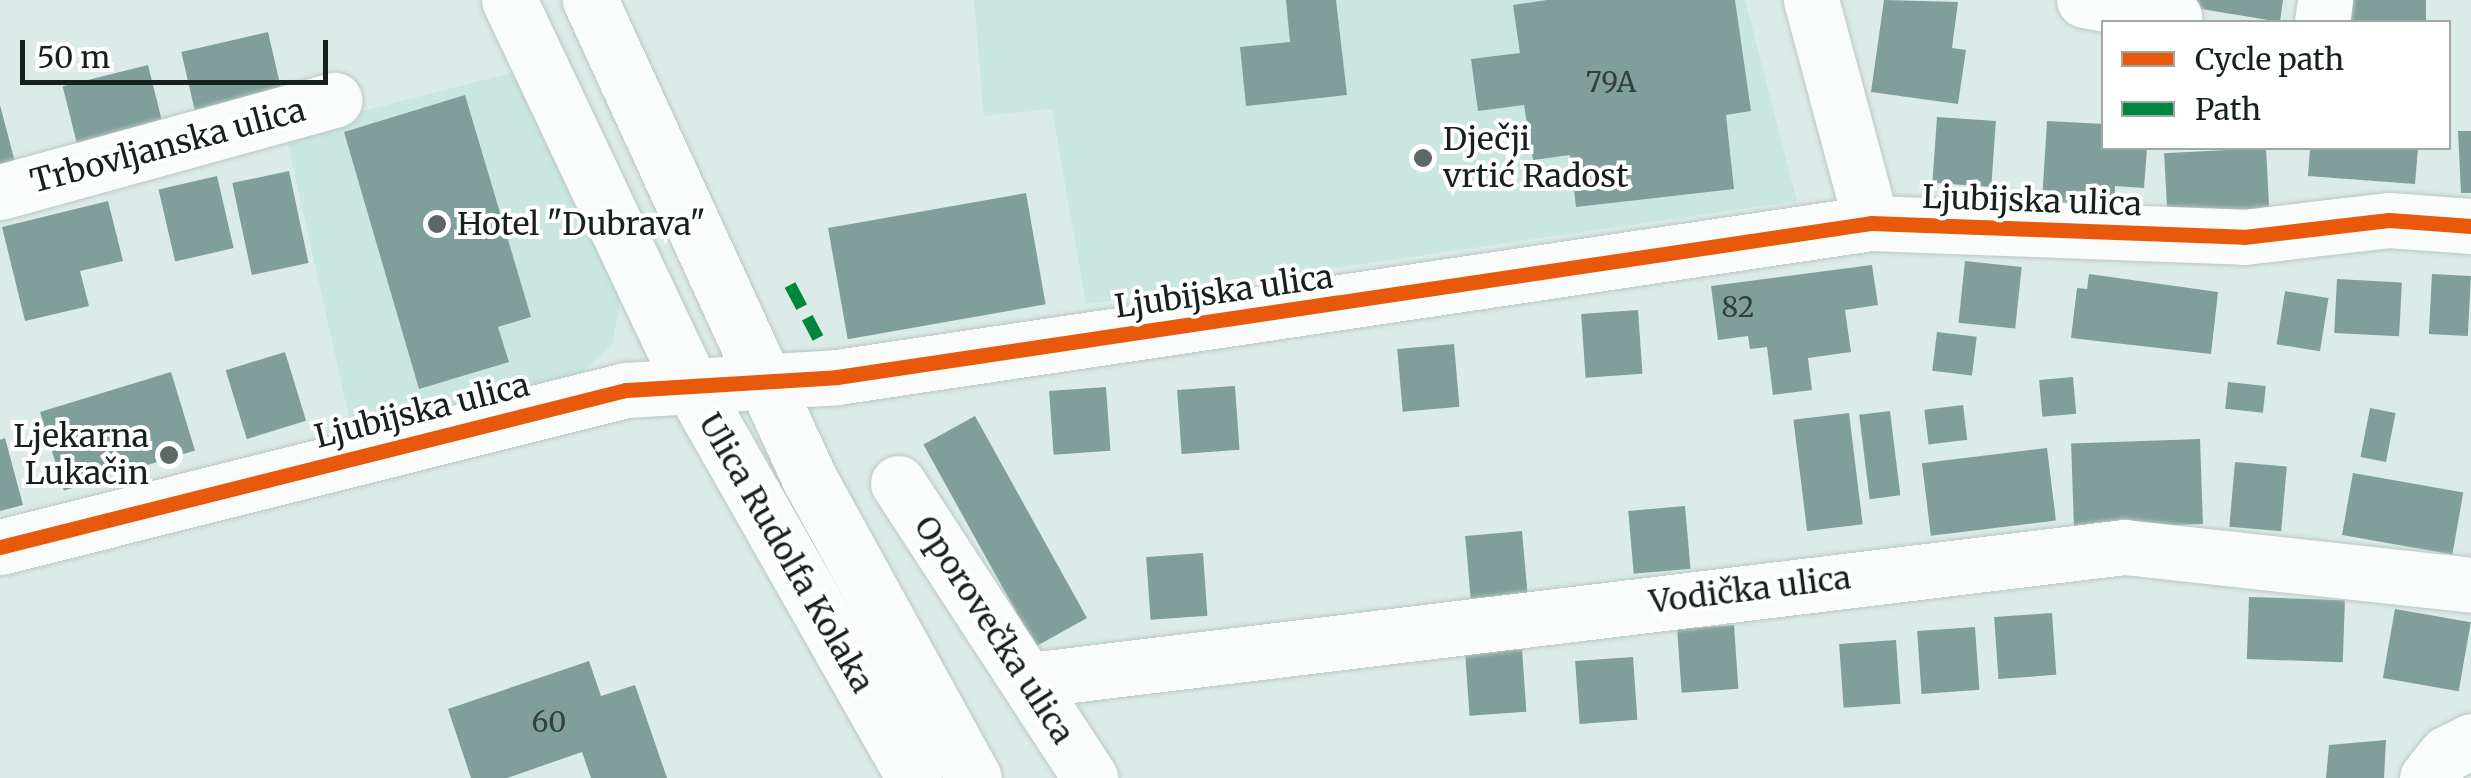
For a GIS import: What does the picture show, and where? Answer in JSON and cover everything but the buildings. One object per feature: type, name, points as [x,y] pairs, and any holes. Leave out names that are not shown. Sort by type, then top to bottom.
[{"type":"street","name":"Ulica Rudolfa Kolaka","points":[[508,0],[691,385],[914,778]]},
{"type":"street","name":"Ulica Rudolfa Kolaka","points":[[590,0],[820,500],[974,778]]},
{"type":"street","points":[[1811,0],[1871,222]]},
{"type":"street","points":[[2084,0],[2174,17]]},
{"type":"street","name":"Trbovljanska ulica","points":[[0,192],[335,100]]},
{"type":"street","name":"Ljubijska ulica","points":[[0,547],[626,390],[837,377],[1871,222],[2244,238],[2388,220],[2471,226]]},
{"type":"street","name":"Oporovečka ulica","points":[[898,483],[1030,680],[1090,778]]},
{"type":"street","name":"Vodička ulica","points":[[1030,680],[2124,547],[2471,585]]},
{"type":"street","points":[[2427,778],[2446,754],[2471,742]]},
{"type":"shaded area","name":"Dječji vrtić Radost","points":[[974,0],[1745,0],[1797,201],[1086,304],[1052,109],[984,116]]},
{"type":"shaded area","points":[[519,71],[621,298],[612,344],[580,374],[353,435],[285,131]]},
{"type":"marked path","points":[[790,285],[818,338]]},
{"type":"cycle path","points":[[0,547],[626,390],[837,377],[1871,223],[2244,237],[2389,220],[2471,226]]},
{"type":"place","name":"Dječji vrtić Radost","points":[[1423,158]]},
{"type":"place","name":"Hotel \"Dubrava\"","points":[[437,224]]},
{"type":"place","name":"Ljekarna Lukačin","points":[[169,455]]}]
